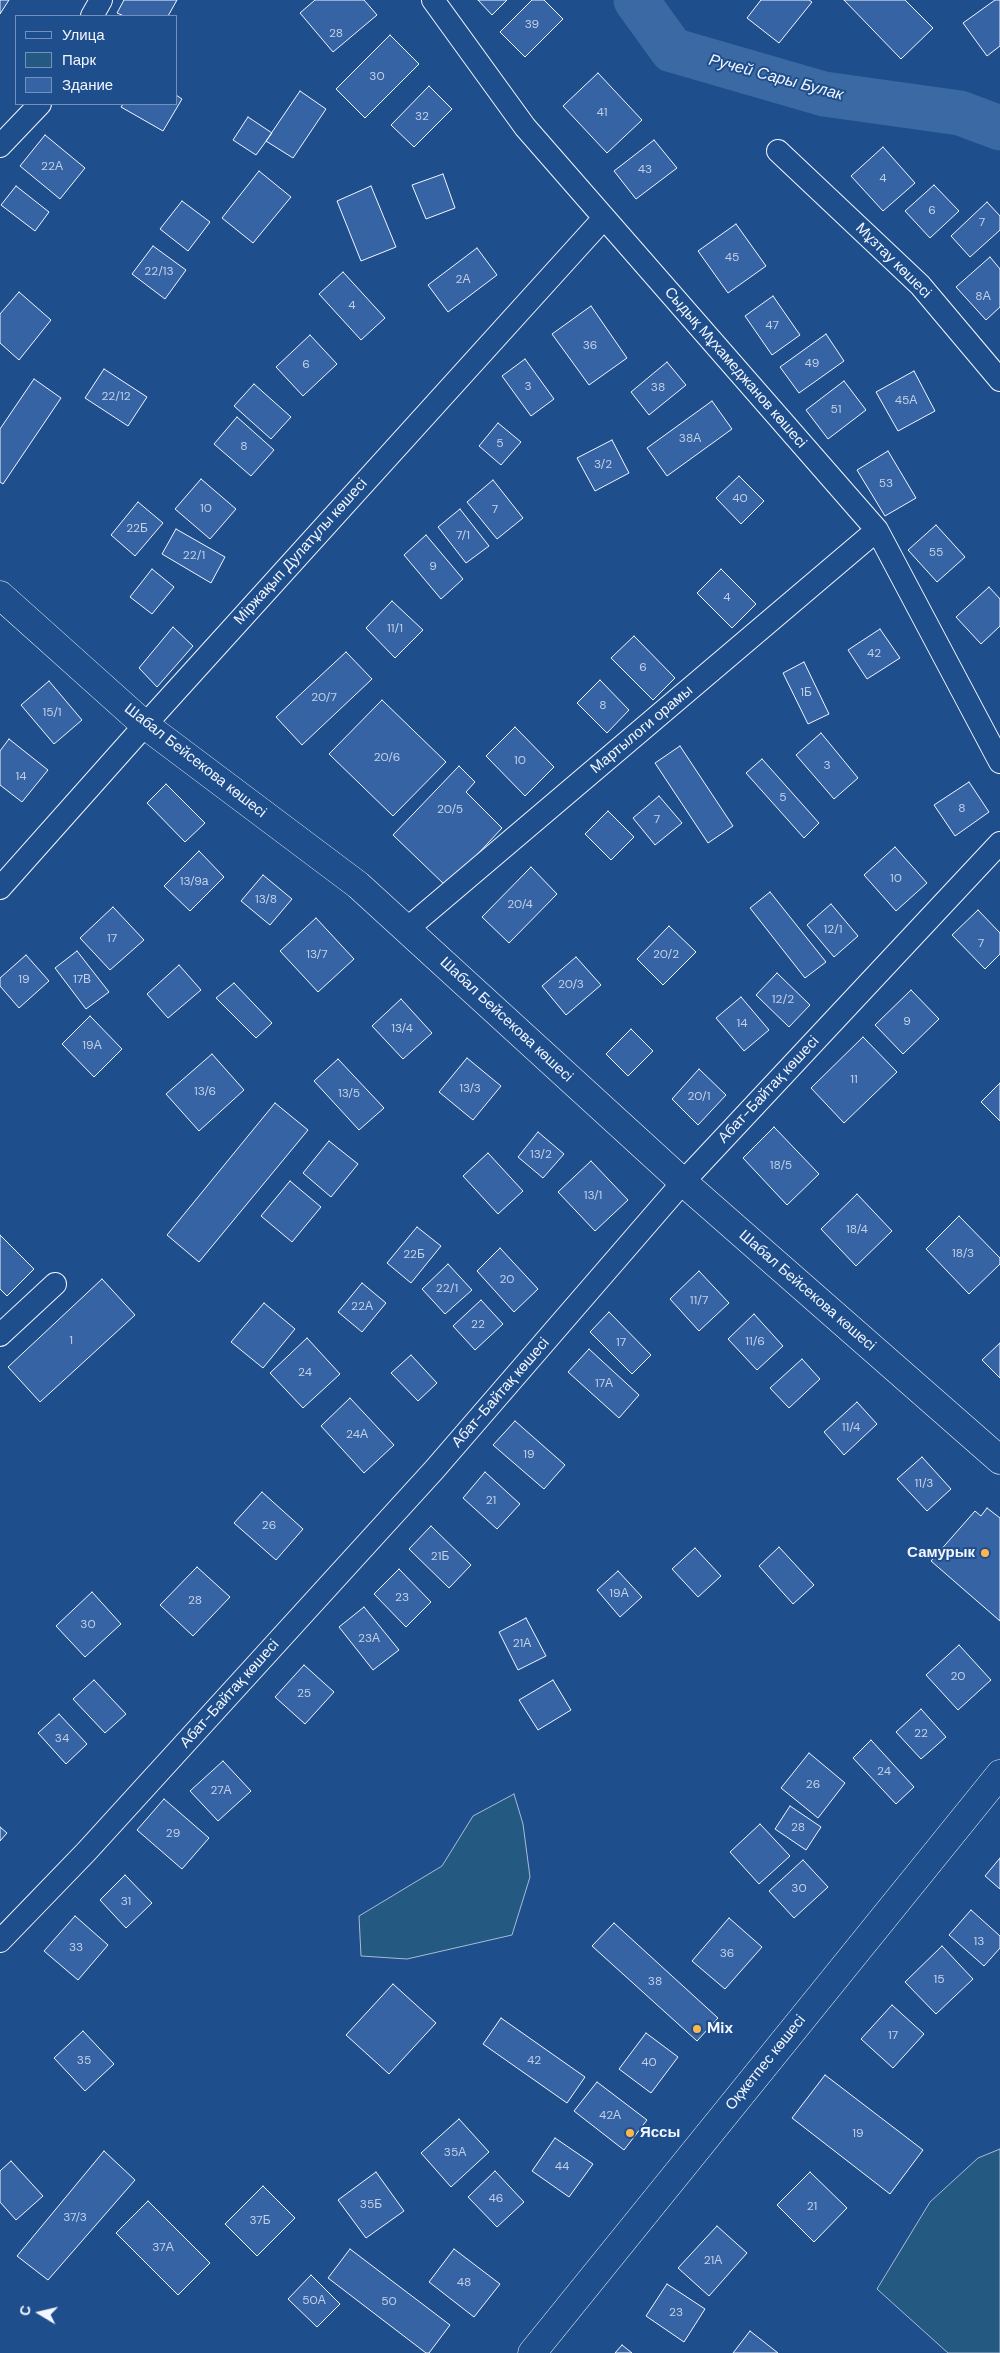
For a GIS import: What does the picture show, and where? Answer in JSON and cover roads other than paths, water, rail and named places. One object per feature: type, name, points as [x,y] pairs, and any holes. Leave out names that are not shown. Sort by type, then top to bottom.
[{"type":"main road","name":"Шабал Бейсекова көшесі","points":[[0,595],[145,725],[358,885],[683,1182],[1000,1460]]},
{"type":"main road","name":"Оқжетпес көшесі","points":[[533,2353],[1000,1774]]},
{"type":"street","points":[[93,15],[101,0]]},
{"type":"street","name":"Сыдық Мұхамеджанов көшесі","points":[[433,0],[525,127],[876,530],[1000,762]]},
{"type":"street","points":[[0,146],[39,105]]},
{"type":"street","name":"Мұзтау көшесі","points":[[778,151],[920,285],[1000,380]]},
{"type":"street","name":"Міржақып Дулатұлы көшесі","points":[[0,888],[604,218]]},
{"type":"street","name":"Мартылоги орамы","points":[[407,929],[876,530]]},
{"type":"street","name":"Абат-Байтақ көшесі","points":[[0,1942],[86,1852],[428,1477],[683,1182],[1000,843]]},
{"type":"street","points":[[0,1335],[55,1284]]},
{"type":"waterway","name":"Ручей Сары Булак","points":[[636,0],[672,50],[824,94],[960,113],[1000,128]]},
{"type":"place","name":"Самурык","points":[[985,1553]]},
{"type":"place","name":"Mix","points":[[697,2029]]},
{"type":"place","name":"Яссы","points":[[630,2133]]}]
